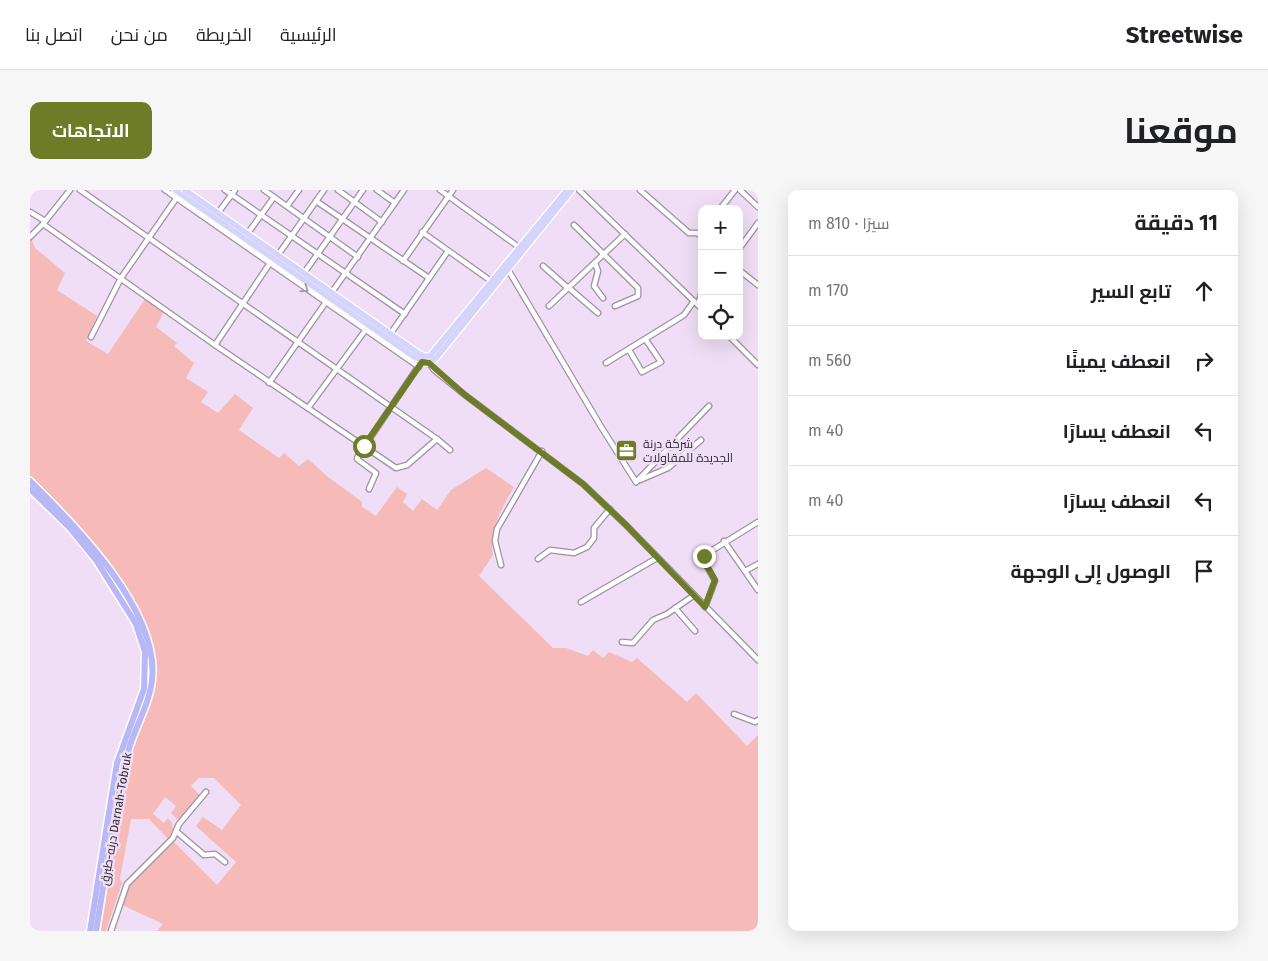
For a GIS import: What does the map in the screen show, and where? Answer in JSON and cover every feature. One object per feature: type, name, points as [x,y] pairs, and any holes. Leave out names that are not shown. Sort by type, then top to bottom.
[{"type":"highway","name":"درنه-طبرق Darnah-Tobruk","points":[[30,481],[74,524],[100,557],[138,614],[151,652],[152,679],[145,706],[126,758],[96,931]]},
{"type":"highway","name":"درنه-طبرق Darnah-Tobruk","points":[[30,489],[70,528],[96,560],[136,624],[145,652],[144,689],[117,763],[90,931]]},
{"type":"main road","points":[[179,192],[329,297],[367,328],[424,361],[436,358],[567,190]]},
{"type":"main road","points":[[521,248],[572,190]]},
{"type":"main road","points":[[179,192],[218,213],[278,254],[304,273],[329,297],[391,333],[424,361]]},
{"type":"main road","points":[[424,361],[491,281],[506,267]]},
{"type":"street","points":[[30,237],[44,223],[70,190]]},
{"type":"street","points":[[80,190],[437,439],[450,450]]},
{"type":"street","points":[[165,190],[179,192],[270,264],[329,297]]},
{"type":"street","points":[[225,190],[234,192],[261,214],[405,314]]},
{"type":"street","points":[[264,190],[272,193],[287,206],[358,256]]},
{"type":"street","points":[[287,206],[298,190]]},
{"type":"street","points":[[278,254],[324,190]]},
{"type":"street","points":[[338,190],[382,222]]},
{"type":"street","points":[[304,273],[363,190]]},
{"type":"street","points":[[377,190],[395,203]]},
{"type":"street","points":[[269,383],[404,190]]},
{"type":"street","points":[[440,190],[521,248]]},
{"type":"street","points":[[404,261],[422,232],[453,190]]},
{"type":"street","points":[[579,190],[696,303]]},
{"type":"street","points":[[640,190],[689,234],[697,233]]},
{"type":"street","points":[[723,205],[735,190]]},
{"type":"street","points":[[740,190],[758,206]]},
{"type":"street","points":[[91,337],[121,278],[179,192]]},
{"type":"street","points":[[218,213],[234,192]]},
{"type":"street","points":[[248,234],[272,193]]},
{"type":"street","points":[[316,201],[429,278]]},
{"type":"street","points":[[30,212],[214,345],[396,468],[401,468],[437,439]]},
{"type":"street","points":[[743,244],[758,223]]},
{"type":"street","points":[[574,226],[638,288],[638,296],[615,306]]},
{"type":"street","points":[[422,232],[491,281]]},
{"type":"street","points":[[549,306],[625,234]]},
{"type":"street","points":[[391,333],[448,250]]},
{"type":"street","points":[[595,263],[598,271],[594,286],[603,298]]},
{"type":"street","points":[[214,345],[270,264]]},
{"type":"street","points":[[543,266],[598,313]]},
{"type":"street","points":[[506,267],[636,482]]},
{"type":"street","points":[[743,273],[758,284]]},
{"type":"street","points":[[606,363],[684,315],[696,303],[700,295]]},
{"type":"street","points":[[308,408],[338,370],[367,328]]},
{"type":"street","points":[[629,350],[642,372],[661,362],[646,340]]},
{"type":"street","points":[[733,340],[757,362]]},
{"type":"street","points":[[368,489],[376,473],[357,459],[364,446],[424,361],[465,395],[542,451],[610,509],[693,596],[758,660]]},
{"type":"street","points":[[636,482],[709,406]]},
{"type":"street","points":[[636,482],[668,468],[701,440]]},
{"type":"street","points":[[501,566],[494,541],[497,529],[542,451]]},
{"type":"street","points":[[538,559],[550,550],[574,553],[587,547],[594,538],[596,524],[610,509]]},
{"type":"street","points":[[705,607],[715,580],[703,559],[704,556],[724,541],[758,522]]},
{"type":"street","points":[[724,541],[758,590]]},
{"type":"street","points":[[581,602],[657,558]]},
{"type":"street","points":[[746,571],[758,564]]},
{"type":"street","points":[[622,642],[632,643],[653,620],[693,596]]},
{"type":"street","points":[[675,608],[695,631]]},
{"type":"street","points":[[752,655],[758,652]]},
{"type":"street","points":[[734,714],[754,722],[758,720]]},
{"type":"street","points":[[111,931],[127,884],[173,838],[179,824],[206,792]]},
{"type":"street","points":[[177,832],[204,854],[215,854],[225,862]]},
{"type":"shaded area","points":[[30,236],[35,248],[65,273],[57,290],[97,316],[86,341],[108,354],[145,299],[164,312],[156,327],[177,343],[174,346],[194,363],[186,378],[208,392],[201,402],[218,413],[235,394],[253,408],[239,430],[279,458],[284,453],[299,466],[308,459],[328,477],[362,502],[362,507],[376,516],[397,487],[407,494],[403,502],[413,511],[422,499],[437,510],[451,490],[486,468],[514,487],[501,511],[495,528],[492,545],[493,555],[479,576],[553,648],[566,648],[588,656],[593,650],[603,658],[609,652],[632,662],[637,658],[687,702],[696,693],[747,746],[758,735],[758,931],[157,931],[163,924],[122,905],[125,895],[136,878],[173,841],[217,885],[236,862],[196,826],[203,817],[222,830],[241,805],[214,778],[199,778],[191,786],[200,795],[179,821],[171,813],[176,806],[165,797],[153,814],[164,823],[168,818],[172,823],[173,832],[168,839],[149,819],[131,819],[120,879],[122,883],[106,931],[99,931],[126,787],[127,764],[132,743],[153,690],[155,652],[150,633],[143,618],[82,530],[30,479]]},
{"type":"place","name":"شركة درنة الجديدة للمقاولات","points":[[627,451]]},
{"type":"route","points":[[364,446],[422,362],[429,363],[434,370],[465,395],[583,484],[626,525],[705,607],[715,577],[703,559],[704,556]]}]
